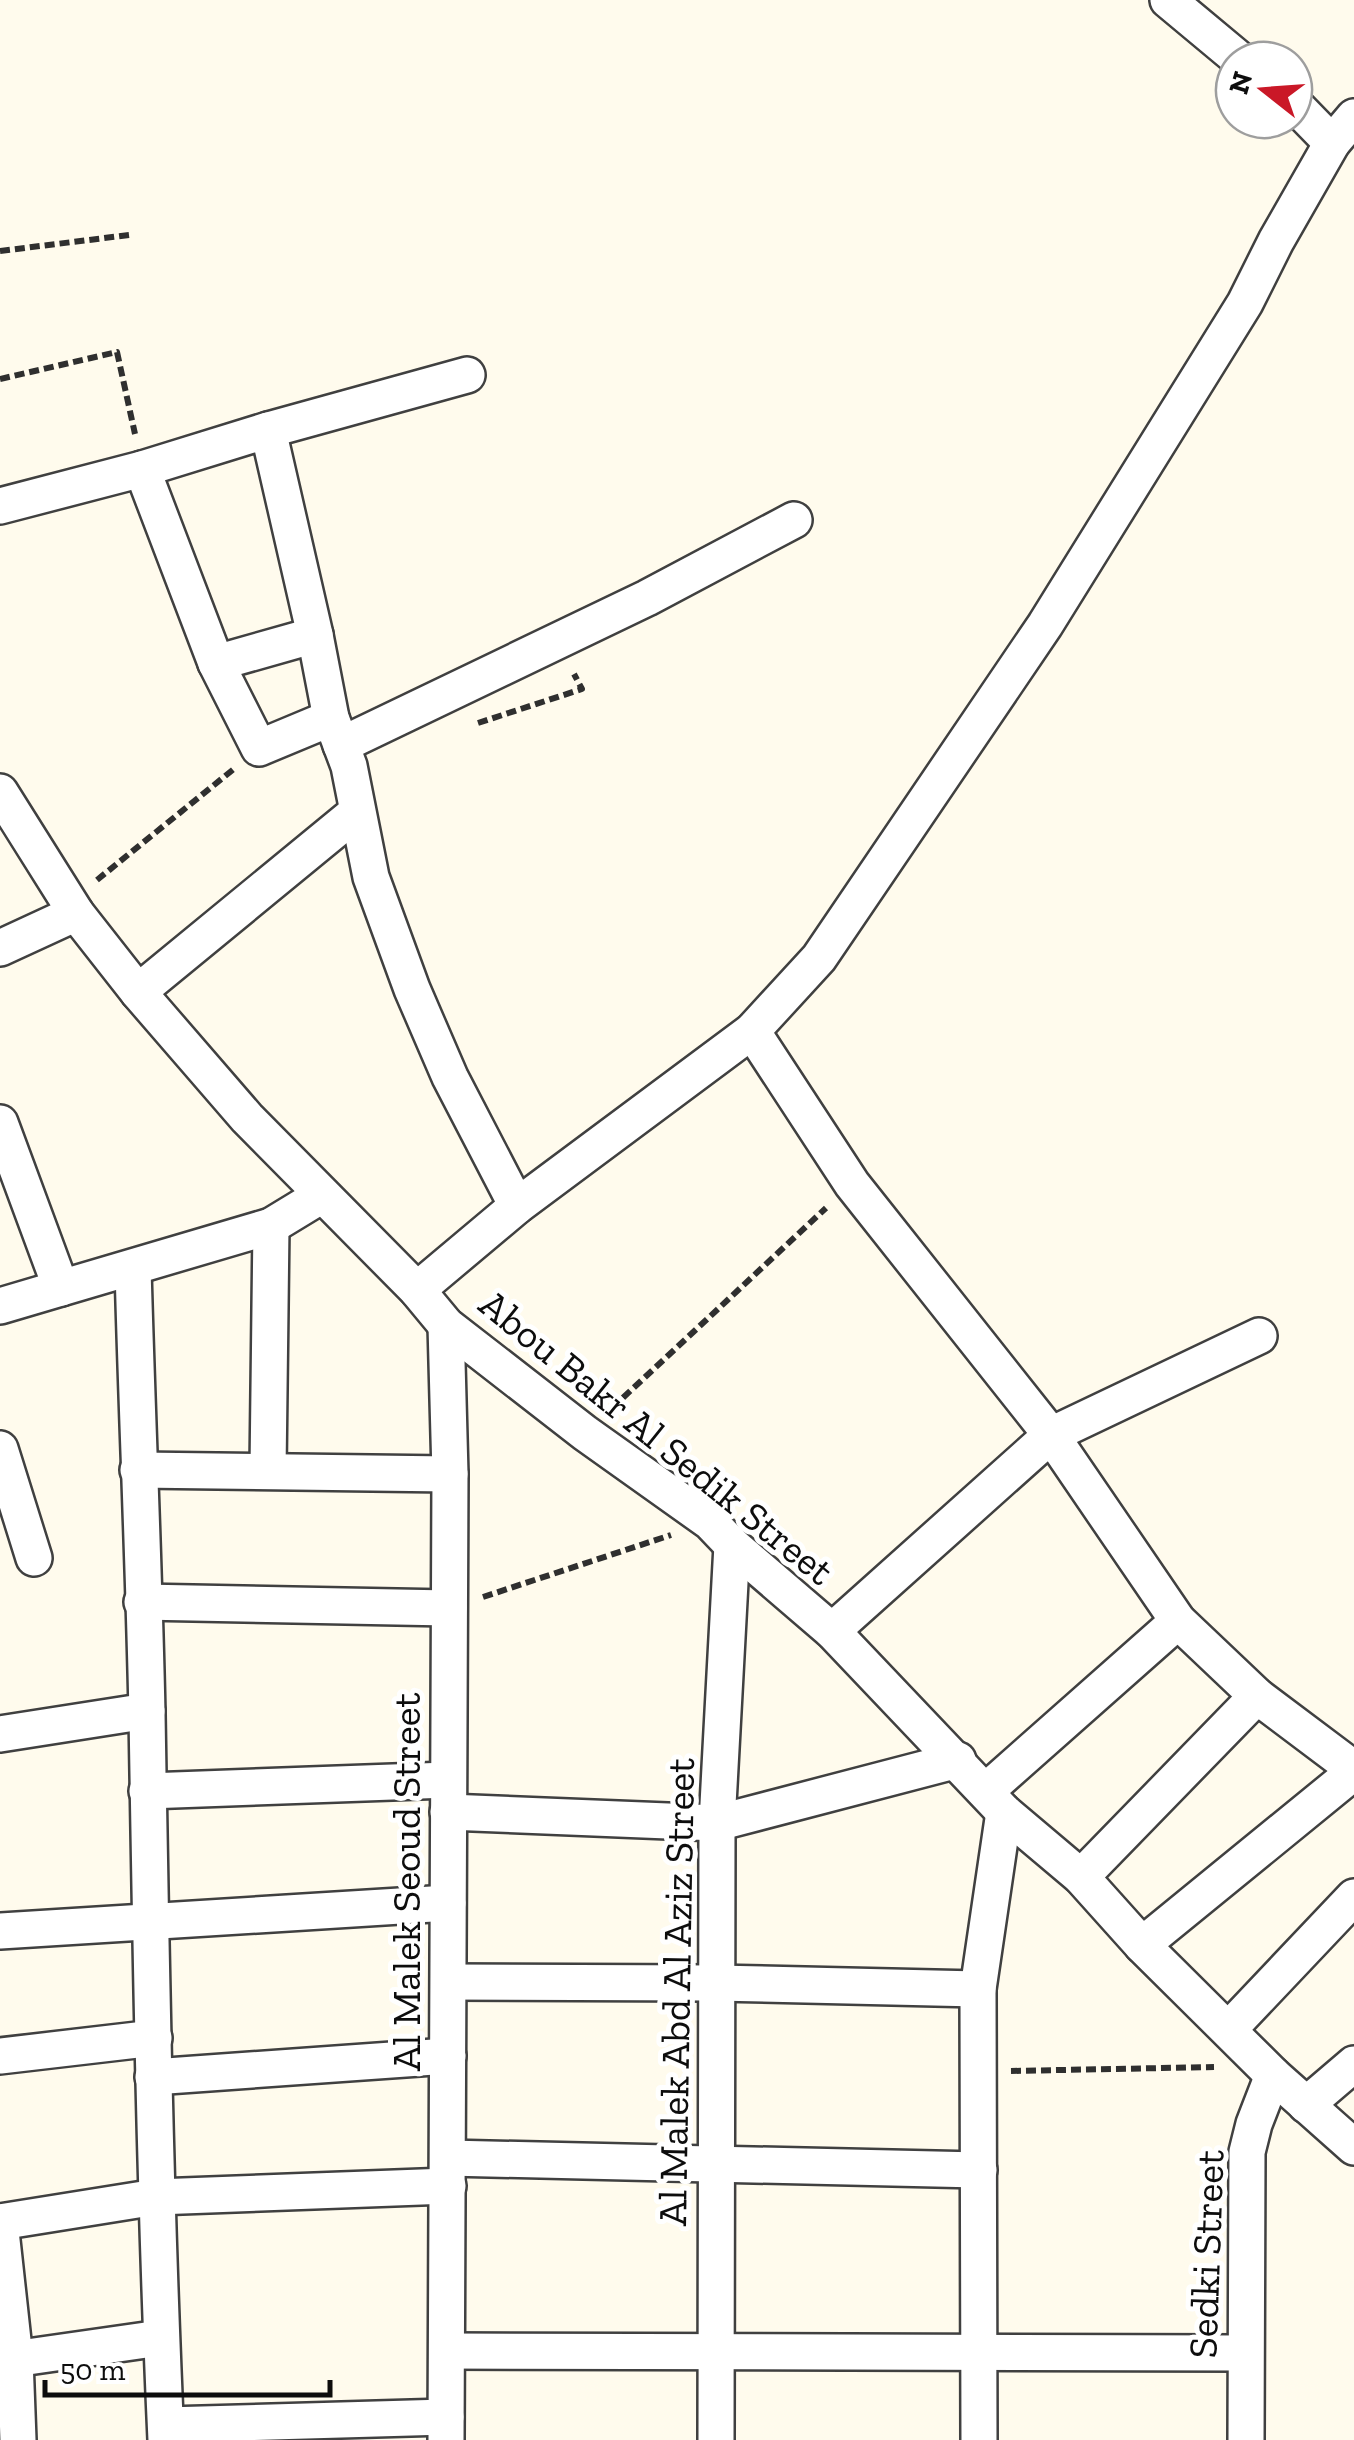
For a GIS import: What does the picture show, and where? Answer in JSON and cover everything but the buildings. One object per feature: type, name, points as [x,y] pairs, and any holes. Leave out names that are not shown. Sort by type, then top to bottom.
[{"type":"street","points":[[1168,0],[1216,40]]},
{"type":"street","points":[[418,1290],[517,1206],[752,1031],[819,958],[1046,625],[1245,303],[1284,226],[1343,130],[1314,115]]},
{"type":"street","points":[[0,506],[467,375]]},
{"type":"street","points":[[268,430],[336,732],[349,766],[371,877],[412,989],[450,1077],[517,1206]]},
{"type":"street","points":[[142,469],[216,663],[260,748],[336,732],[632,605],[794,520]]},
{"type":"street","points":[[216,663],[315,635]]},
{"type":"street","name":"Abou Bakr Al Sedik Street","points":[[0,792],[72,908],[138,992],[247,1118],[418,1290],[446,1324],[721,1534],[832,1631],[995,1801],[1080,1877],[1269,2071],[1354,2147]]},
{"type":"street","points":[[138,992],[357,812]]},
{"type":"street","points":[[0,948],[72,908]]},
{"type":"street","points":[[752,1031],[852,1184],[1050,1435],[1178,1621],[1256,1696],[1354,1771],[1142,1944]]},
{"type":"street","points":[[0,1123],[61,1288]]},
{"type":"street","points":[[0,1306],[271,1226],[322,1195]]},
{"type":"street","points":[[268,1471],[271,1226]]},
{"type":"street","points":[[134,1268],[156,2198],[166,2433],[446,2428]]},
{"type":"street","name":"Al Malek Seoud Street","points":[[446,1324],[450,1474],[446,2428]]},
{"type":"street","points":[[832,1631],[1050,1435],[1259,1336]]},
{"type":"street","points":[[0,1448],[34,1558]]},
{"type":"street","points":[[138,1470],[450,1474]]},
{"type":"street","name":"Al Malek Abd Al Aziz Street","points":[[716,2440],[715,1983],[721,1534]]},
{"type":"street","points":[[142,1602],[449,1608]]},
{"type":"street","points":[[979,2440],[978,1989],[995,1801],[1178,1621]]},
{"type":"street","points":[[1080,1877],[1256,1696]]},
{"type":"street","points":[[0,1734],[147,1711]]},
{"type":"street","points":[[148,1791],[448,1796],[716,1822],[958,1760]]},
{"type":"street","points":[[1229,2029],[1354,1898]]},
{"type":"street","points":[[0,1931],[448,1903]]},
{"type":"street","points":[[449,1982],[978,1989]]},
{"type":"street","points":[[0,2056],[154,2038]]},
{"type":"street","points":[[153,2077],[448,2056]]},
{"type":"street","points":[[1306,2106],[1354,2064]]},
{"type":"street","name":"Sedki Street","points":[[1246,2440],[1247,2152],[1269,2071]]},
{"type":"street","points":[[18,2440],[8,2360],[0,2222],[156,2198],[448,2172],[715,2166],[979,2170]]},
{"type":"street","points":[[8,2360],[160,2338]]},
{"type":"street","points":[[447,2351],[1245,2353]]},
{"type":"path","points":[[0,251],[129,235]]},
{"type":"path","points":[[0,380],[117,352],[142,469]]},
{"type":"path","points":[[72,908],[260,748]]},
{"type":"path","points":[[585,1433],[852,1184]]},
{"type":"path","points":[[449,1608],[721,1534]]},
{"type":"path","points":[[976,2072],[1269,2071]]}]
